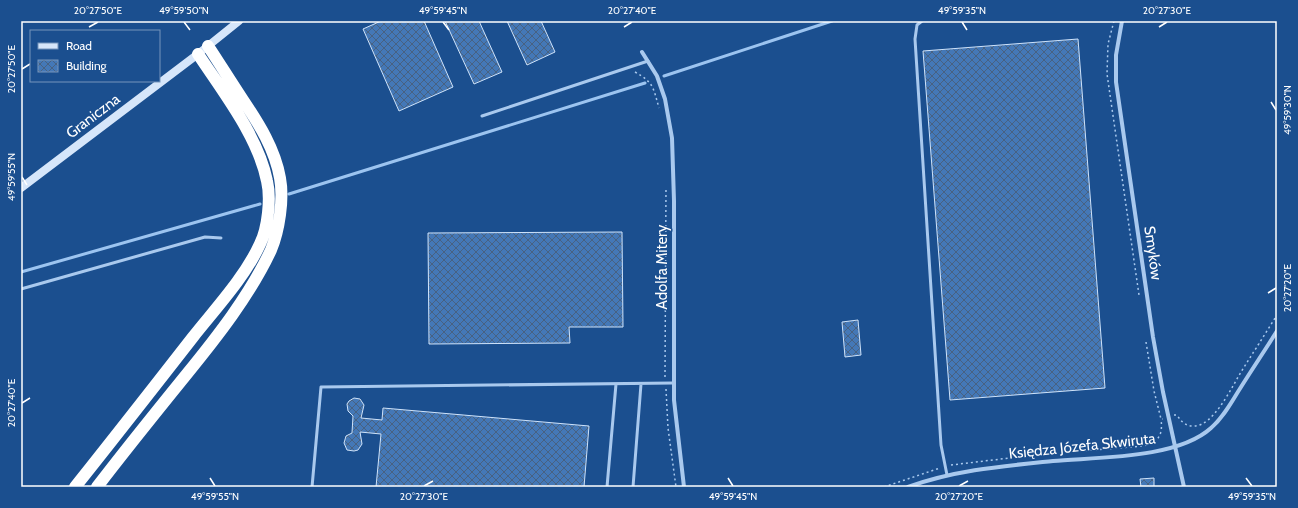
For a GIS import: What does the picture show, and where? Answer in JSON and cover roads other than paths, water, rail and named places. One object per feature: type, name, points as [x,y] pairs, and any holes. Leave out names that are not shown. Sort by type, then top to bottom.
[{"type":"highway","points":[[97,487],[216,336],[260,269],[271,249],[277,230],[281,201],[281,180],[275,158],[268,140],[208,46]]},
{"type":"highway","points":[[75,487],[251,263],[261,242],[266,220],[268,201],[268,182],[262,162],[250,136],[231,103],[198,54]]},
{"type":"street","name":"Graniczna","points":[[21,188],[198,54],[239,21]]},
{"type":"street","name":"Smyków","points":[[1122,21],[1116,55],[1116,82],[1153,337],[1163,392],[1184,487]]},
{"type":"street","name":"Adolfa Mitery","points":[[642,52],[657,76],[665,99],[672,138],[674,201],[673,383],[675,418],[684,487]]},
{"type":"street","name":"Księdza Józefa Skwiruta","points":[[908,487],[947,475],[990,468],[1055,461],[1136,455],[1176,446],[1202,435],[1219,420],[1230,406],[1277,331]]},
{"type":"lane","points":[[922,21],[917,25],[915,39],[941,445],[947,475]]},
{"type":"lane","points":[[482,116],[648,61]]},
{"type":"lane","points":[[21,290],[205,237],[222,238]]},
{"type":"lane","points":[[312,487],[321,387],[673,383]]},
{"type":"lane","points":[[607,487],[616,384]]},
{"type":"lane","points":[[633,487],[641,384]]},
{"type":"waterway","points":[[664,76],[832,21]]},
{"type":"waterway","points":[[289,194],[645,83]]},
{"type":"waterway","points":[[21,272],[260,204]]}]
